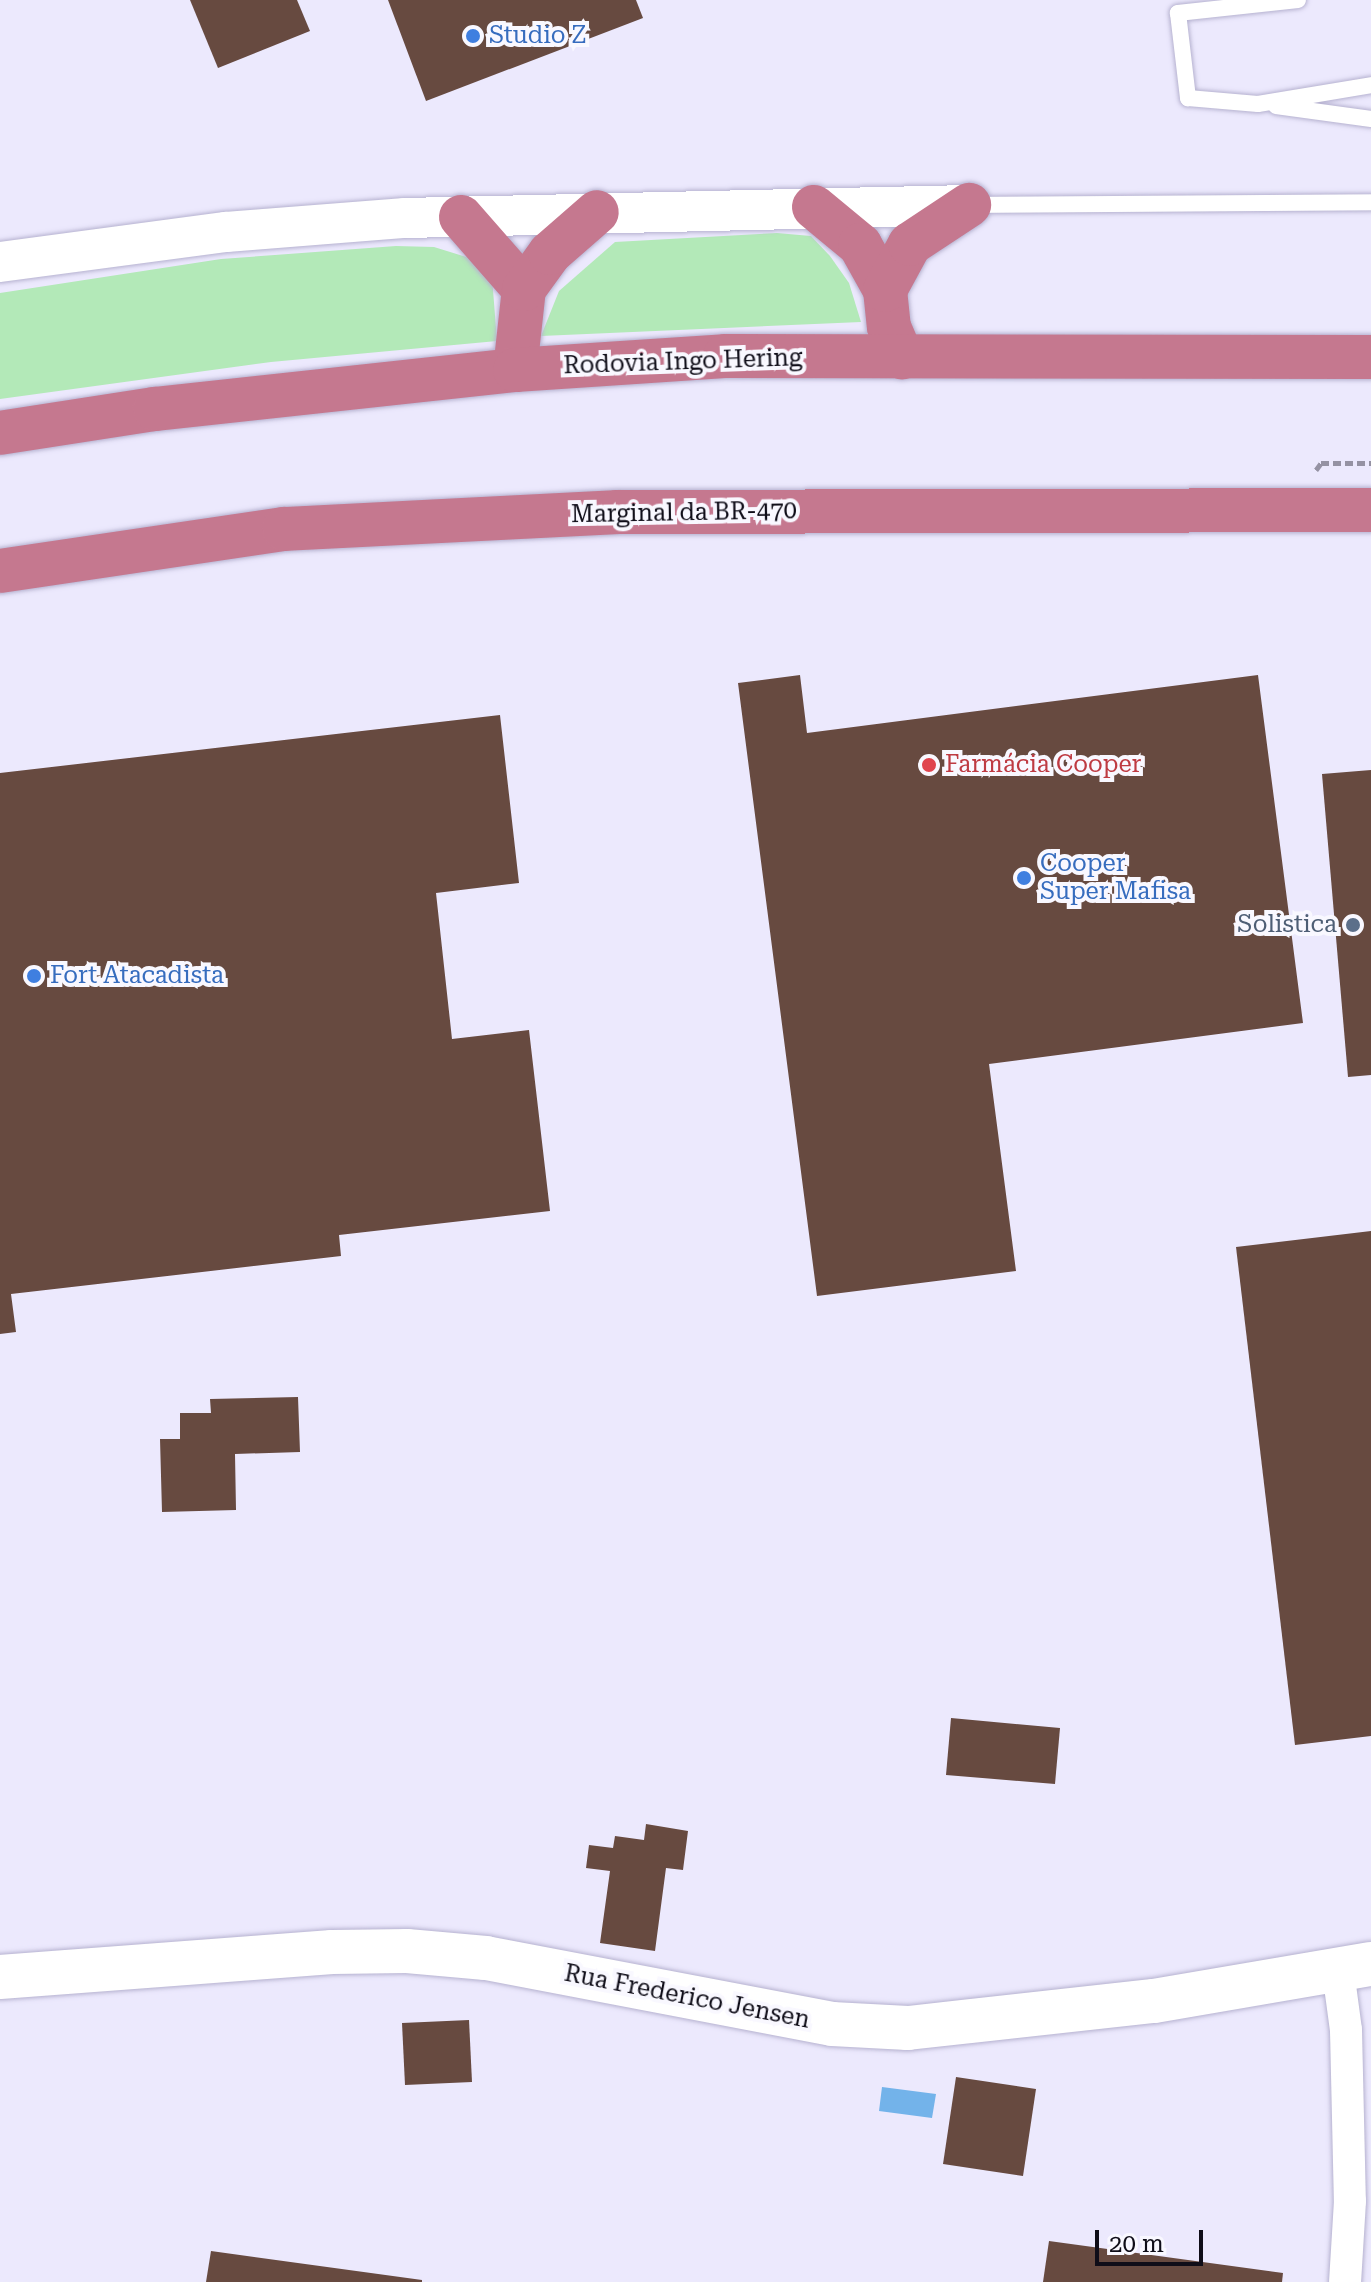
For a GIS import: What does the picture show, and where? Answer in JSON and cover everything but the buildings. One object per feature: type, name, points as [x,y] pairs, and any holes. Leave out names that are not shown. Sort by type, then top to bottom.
[{"type":"highway","points":[[885,290],[910,244],[969,205]]},
{"type":"highway","points":[[814,207],[860,245],[885,290],[889,327],[902,357]]},
{"type":"highway","points":[[515,370],[524,289],[550,253],[597,212]]},
{"type":"highway","points":[[461,217],[524,289]]},
{"type":"highway","name":"Rodovia Ingo Hering","points":[[0,433],[155,409],[515,370],[725,356],[1371,357]]},
{"type":"highway","name":"Marginal da BR-470","points":[[0,571],[284,529],[617,512],[1371,510]]},
{"type":"main road","name":"Rua Frederico Jensen","points":[[0,1977],[332,1952],[407,1951],[486,1958],[832,2024],[908,2028],[1154,2001],[1354,1967]]},
{"type":"street","points":[[0,262],[226,232],[461,217],[969,205]]},
{"type":"street","points":[[1345,2282],[1350,2201],[1346,2030],[1354,1967]]},
{"type":"lane","points":[[1298,0],[1178,13],[1188,98],[1371,119]]},
{"type":"lane","points":[[1258,104],[1371,85]]},
{"type":"lane","points":[[969,205],[1371,202]]},
{"type":"green space","points":[[777,233],[811,236],[830,256],[849,283],[861,322],[541,336],[559,291],[615,242]]},
{"type":"green space","points":[[396,246],[434,247],[476,260],[492,277],[497,341],[271,362],[0,399],[0,293],[221,259]]},
{"type":"water","points":[[882,2087],[936,2094],[932,2118],[879,2111]]},
{"type":"place","name":"Studio Z","points":[[473,36]]},
{"type":"place","name":"Farmácia Cooper","points":[[929,765]]},
{"type":"place","name":"Cooper Super Mafisa","points":[[1024,878]]},
{"type":"place","name":"Solistica","points":[[1353,925]]},
{"type":"place","name":"Fort Atacadista","points":[[34,976]]}]
